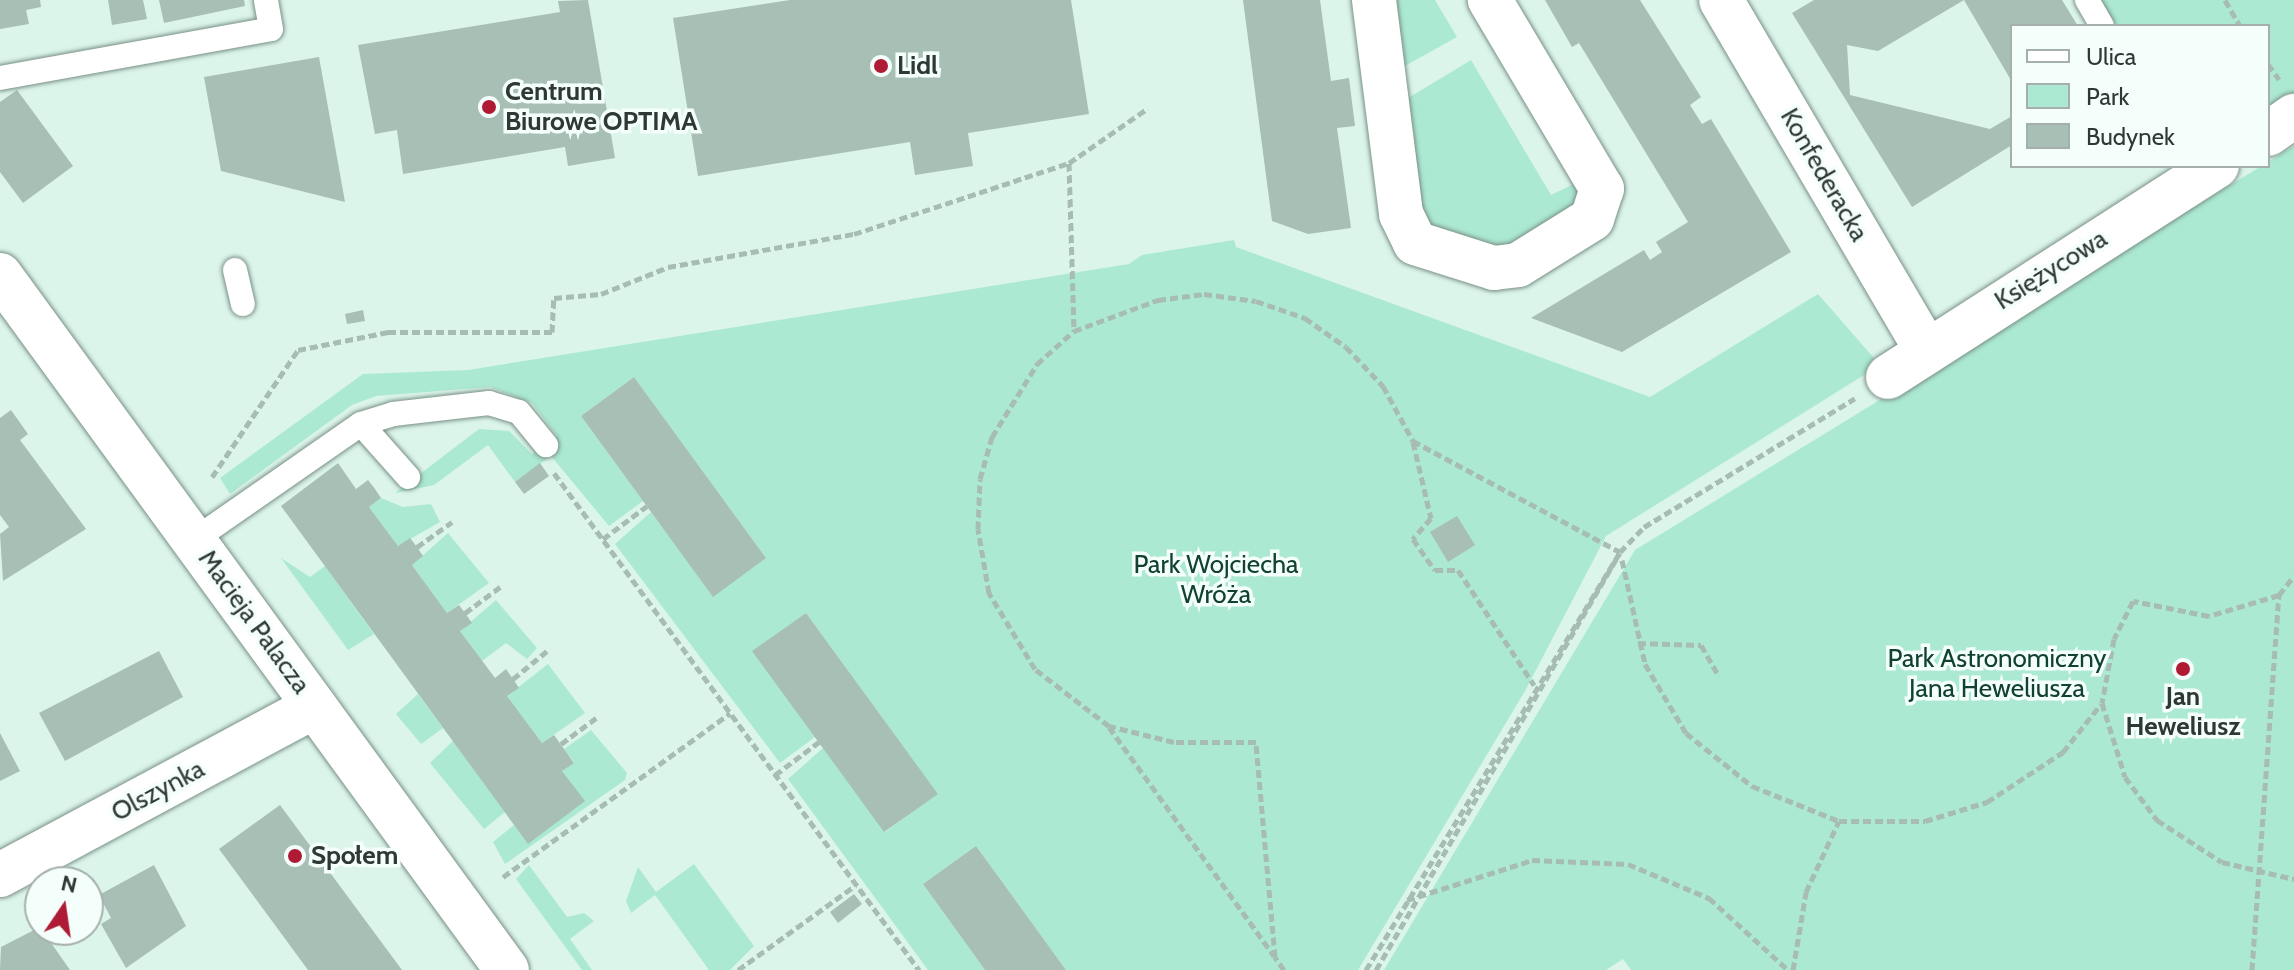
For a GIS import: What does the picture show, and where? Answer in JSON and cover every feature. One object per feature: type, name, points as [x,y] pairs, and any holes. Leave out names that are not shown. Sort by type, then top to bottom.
[{"type":"street","points":[[1374,0],[1401,214],[1415,243],[1494,268],[1518,265],[1592,219],[1602,189],[1490,0]]},
{"type":"street","name":"Konfederacka","points":[[1721,0],[1926,349]]},
{"type":"street","points":[[2270,133],[2294,116]]},
{"type":"street","name":"Księżycowa","points":[[1888,377],[2174,178],[2210,168]]},
{"type":"street","name":"Macieja Palacza","points":[[0,275],[507,970]]},
{"type":"street","name":"Olszynka","points":[[0,875],[315,706]]},
{"type":"lane","points":[[0,78],[271,29],[266,0]]},
{"type":"lane","points":[[2087,0],[2101,24]]},
{"type":"lane","points":[[235,270],[243,304]]},
{"type":"lane","points":[[194,540],[361,424],[489,403],[519,412],[547,455]]},
{"type":"lane","points":[[361,424],[408,477]]},
{"type":"path","points":[[2225,0],[2239,24]]},
{"type":"path","points":[[212,477],[298,350],[388,332],[552,332],[554,298],[601,294],[668,267],[854,234],[1069,163],[1148,108]]},
{"type":"path","points":[[1069,163],[1074,331]]},
{"type":"path","points":[[1284,970],[1109,726],[1035,669],[1009,632],[989,593],[978,529],[992,437],[1037,364],[1074,331],[1158,300],[1204,294],[1256,301],[1305,318],[1346,347],[1383,386],[1413,441],[1431,518],[1413,539],[1435,570],[1458,570],[1534,685]]},
{"type":"path","points":[[1366,970],[1534,685],[1620,552],[1644,527],[1888,377]]},
{"type":"path","points":[[1413,441],[1620,552]]},
{"type":"path","points":[[547,455],[603,539],[919,970]]},
{"type":"path","points":[[603,539],[647,506]]},
{"type":"path","points":[[417,547],[452,522]]},
{"type":"path","points":[[1620,552],[1638,643],[1663,699],[1715,762],[1781,802],[1839,821],[1925,821],[1987,802],[2063,752],[2102,703]]},
{"type":"path","points":[[1376,970],[1620,552]]},
{"type":"path","points":[[2252,970],[2279,595],[2294,576]]},
{"type":"path","points":[[465,613],[500,587]]},
{"type":"path","points":[[2279,595],[2209,616],[2133,601],[2114,639],[2102,703],[2125,777],[2157,820],[2197,851],[2260,875],[2294,879]]},
{"type":"path","points":[[1638,643],[1701,645],[1719,676]]},
{"type":"path","points":[[513,679],[547,651]]},
{"type":"path","points":[[503,877],[730,713]]},
{"type":"path","points":[[561,744],[596,718]]},
{"type":"path","points":[[1109,726],[1174,742],[1256,742],[1275,957]]},
{"type":"path","points":[[775,775],[819,742]]},
{"type":"path","points":[[1790,970],[1806,892],[1839,821]]},
{"type":"path","points":[[1407,900],[1418,902],[1488,870],[1532,860],[1628,864],[1709,898],[1790,970]]},
{"type":"path","points":[[738,970],[856,885]]},
{"type":"green space","points":[[1380,0],[1435,0],[1457,37],[1403,67]]},
{"type":"green space","points":[[2097,0],[2294,0],[2294,102],[2270,118],[2270,24],[2111,24]]},
{"type":"green space","points":[[1471,60],[1551,195],[1578,182],[1579,204],[1518,251],[1424,236],[1395,106]]},
{"type":"green space","name":"Park Astronomiczny Jana Heweliusza","points":[[2294,146],[2294,970],[1631,970],[1623,959],[1606,970],[1384,970],[1635,550],[2258,168],[2270,168],[2270,161]]},
{"type":"green space","name":"Park Wojciecha Wróża","points":[[1234,240],[1236,247],[1650,397],[1818,294],[1880,365],[1606,536],[1525,691],[1358,970],[1066,970],[976,846],[923,884],[985,970],[928,970],[788,779],[823,748],[885,832],[937,793],[806,613],[753,651],[815,737],[780,763],[615,544],[651,512],[713,596],[766,558],[634,377],[581,416],[643,501],[609,526],[551,456],[515,482],[488,445],[434,485],[395,493],[479,429],[509,431],[532,454],[557,436],[532,403],[490,387],[376,396],[352,405],[230,494],[220,478],[363,374],[468,370],[1129,264],[1142,255]]},
{"type":"green space","points":[[381,498],[403,507],[431,504],[440,522],[398,546],[369,507]]},
{"type":"green space","points":[[448,533],[489,583],[447,613],[412,565]]},
{"type":"green space","points":[[281,558],[310,577],[325,566],[374,634],[348,650]]},
{"type":"green space","points":[[496,600],[537,648],[527,659],[506,643],[482,661],[460,631]]},
{"type":"green space","points":[[548,664],[585,713],[542,743],[507,696]]},
{"type":"green space","points":[[418,694],[443,728],[421,744],[396,714]]},
{"type":"green space","points":[[591,730],[627,773],[625,780],[505,864],[493,842],[514,825],[528,843],[584,801],[562,771],[574,762],[564,749]]},
{"type":"green space","points":[[453,741],[505,812],[484,829],[430,763]]},
{"type":"green space","points":[[694,864],[754,946],[730,970],[709,970],[655,895],[631,913],[626,901],[638,867],[656,892]]},
{"type":"green space","points":[[529,865],[567,917],[584,913],[594,921],[570,939],[592,970],[582,970],[516,879]]},
{"type":"building","points":[[0,0],[40,0],[41,7],[26,10],[29,24],[0,29]]},
{"type":"building","points":[[108,0],[143,0],[147,19],[112,25]]},
{"type":"building","points":[[159,0],[244,0],[245,6],[164,23]]},
{"type":"building","name":"Centrum Biurowe OPTIMA","points":[[588,0],[615,158],[568,166],[565,147],[403,174],[397,130],[375,134],[358,45],[560,12],[558,1]]},
{"type":"building","name":"Lidl","points":[[790,0],[1071,0],[1089,114],[968,133],[973,166],[915,175],[910,142],[698,176],[673,18]]},
{"type":"building","points":[[1243,0],[1320,0],[1331,81],[1349,78],[1355,126],[1337,128],[1351,228],[1308,234],[1272,221]]},
{"type":"building","points":[[1545,0],[1640,0],[1701,97],[1690,105],[1702,124],[1711,119],[1791,252],[1622,352],[1531,318],[1644,250],[1650,260],[1662,252],[1656,242],[1688,222],[1579,43],[1572,47]]},
{"type":"building","points":[[1814,0],[1964,0],[1878,51],[1847,45],[1850,95],[1990,129],[2010,117],[2010,146],[1912,207],[1792,13]]},
{"type":"building","points":[[1964,0],[2062,0],[2077,24],[2010,24],[2010,79]]},
{"type":"building","points":[[319,57],[345,202],[221,171],[204,77]]},
{"type":"building","points":[[17,90],[73,166],[23,203],[0,172],[0,102]]},
{"type":"building","points":[[363,310],[365,321],[347,324],[345,314]]},
{"type":"building","points":[[634,377],[766,558],[713,597],[581,416]]},
{"type":"building","points":[[11,410],[28,434],[20,440],[86,529],[3,581],[0,534],[9,527],[0,515],[0,418]]},
{"type":"building","points":[[338,463],[356,489],[368,480],[381,498],[369,507],[398,546],[410,538],[423,556],[412,565],[447,613],[459,605],[465,613],[472,623],[460,631],[495,678],[506,669],[519,688],[507,696],[542,743],[554,735],[574,763],[562,771],[585,801],[528,844],[281,506]]},
{"type":"building","points":[[540,463],[549,476],[524,494],[515,482]]},
{"type":"building","points":[[1457,516],[1475,545],[1448,562],[1430,532]]},
{"type":"building","points":[[806,613],[938,794],[884,832],[752,651]]},
{"type":"building","points":[[159,651],[183,697],[65,761],[39,713]]},
{"type":"building","points":[[0,733],[20,771],[0,781]]},
{"type":"building","points":[[280,805],[402,970],[308,970],[219,849]]},
{"type":"building","points":[[976,846],[1066,970],[985,970],[923,884]]},
{"type":"building","points":[[154,865],[186,926],[126,968],[104,929],[104,922],[111,918],[104,905],[104,892]]},
{"type":"building","points":[[854,894],[862,904],[838,923],[830,912]]},
{"type":"building","points":[[24,935],[24,946],[53,946],[70,970],[0,970],[1,947]]},
{"type":"place","name":"Lidl","points":[[881,66]]},
{"type":"place","name":"Centrum Biurowe OPTIMA","points":[[489,107]]},
{"type":"place","name":"Jan Heweliusz","points":[[2183,669]]},
{"type":"place","name":"Społem","points":[[295,856]]}]
